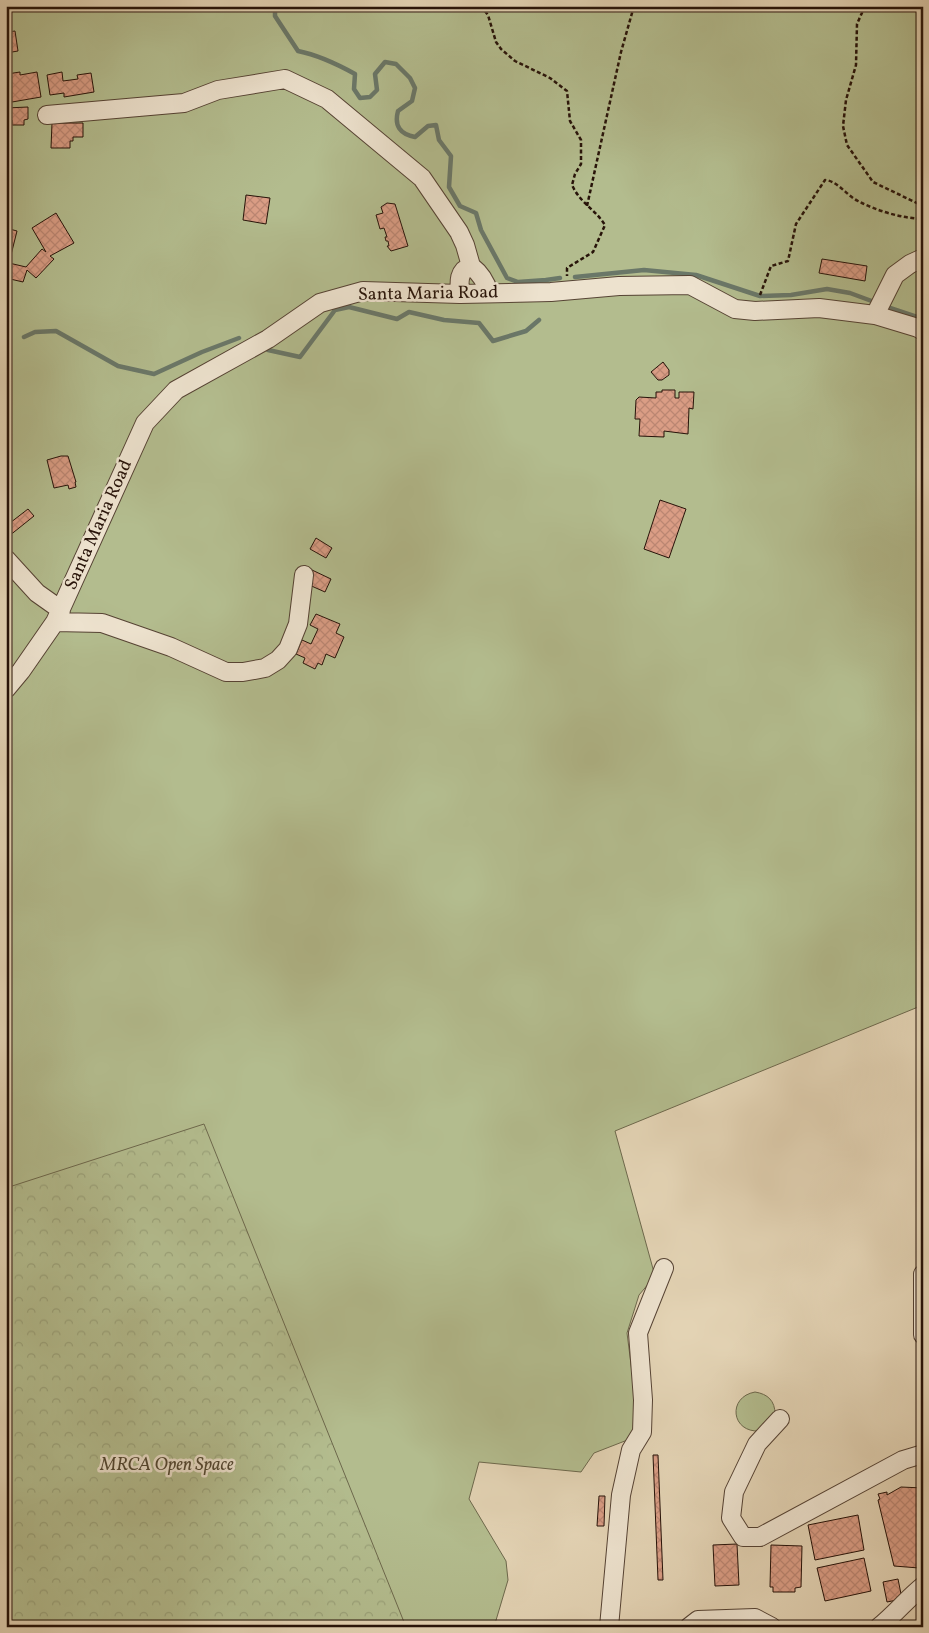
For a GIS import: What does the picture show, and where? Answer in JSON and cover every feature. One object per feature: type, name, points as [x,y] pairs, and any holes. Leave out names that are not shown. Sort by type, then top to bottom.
[{"type":"street","points":[[48,116],[184,103],[218,90],[285,79],[327,99],[422,178],[466,244],[471,266],[485,282],[489,293]]},
{"type":"street","points":[[878,309],[895,275],[910,264],[923,258]]},
{"type":"street","points":[[460,294],[458,281],[463,270],[471,266]]},
{"type":"street","name":"Santa Maria Road","points":[[7,688],[58,616],[145,423],[176,390],[268,339],[320,304],[363,291],[460,294],[619,286],[690,285],[735,309],[755,311],[818,308],[878,309],[923,331]]},
{"type":"street","points":[[6,559],[58,616],[102,623],[172,648],[226,672],[243,672],[265,668],[278,660],[288,649],[298,624],[304,575]]},
{"type":"street","points":[[609,1627],[620,1495],[631,1450],[642,1432],[644,1400],[638,1333],[664,1268]]},
{"type":"street","points":[[923,1274],[923,1335]]},
{"type":"street","points":[[780,1419],[757,1444],[734,1492],[731,1518],[743,1537],[760,1537],[904,1460],[923,1454]]},
{"type":"street","points":[[879,1627],[923,1586]]},
{"type":"street","points":[[688,1627],[698,1620],[755,1618],[772,1627]]},
{"type":"path","points":[[481,6],[488,14],[496,42],[502,49],[515,61],[550,78],[567,92],[570,121],[581,140],[581,164],[575,174],[572,185],[577,196],[600,217],[605,225],[593,252],[567,268],[568,290]]},
{"type":"path","points":[[588,206],[621,52],[634,6]]},
{"type":"path","points":[[865,6],[857,24],[856,64],[846,100],[843,126],[847,145],[873,182],[923,206]]},
{"type":"path","points":[[755,311],[771,266],[788,260],[796,224],[825,180],[832,180],[856,200],[876,208],[910,218],[923,219]]},
{"type":"green space","points":[[6,6],[923,6],[923,1005],[615,1131],[655,1276],[639,1295],[627,1333],[638,1419],[630,1439],[594,1453],[581,1472],[479,1462],[469,1499],[506,1561],[508,1580],[494,1627],[6,1627]]},
{"type":"green space","name":"MRCA Open Space","points":[[204,1124],[406,1627],[6,1627],[6,1188]]},
{"type":"green space","points":[[755,1392],[767,1396],[775,1409],[775,1414],[760,1431],[750,1430],[743,1426],[738,1421],[736,1414],[740,1400],[746,1395]]},
{"type":"building","points":[[15,31],[18,51],[6,53],[6,42],[9,41],[8,32]]},
{"type":"building","points":[[20,72],[20,75],[37,72],[41,97],[12,102],[7,74]]},
{"type":"building","points":[[62,72],[63,81],[78,79],[77,75],[91,73],[94,92],[64,97],[64,93],[50,95],[47,75]]},
{"type":"building","points":[[28,107],[28,119],[24,120],[24,125],[12,125],[12,120],[7,120],[6,108]]},
{"type":"building","points":[[52,123],[83,123],[83,137],[73,137],[73,141],[70,141],[70,148],[51,148]]},
{"type":"building","points":[[246,195],[270,198],[266,224],[243,220]]},
{"type":"building","points":[[387,203],[395,204],[408,246],[391,251],[387,246],[389,246],[388,241],[386,241],[385,237],[387,237],[384,228],[380,229],[376,215],[383,213],[381,207]]},
{"type":"building","points":[[56,213],[74,243],[50,256],[54,259],[36,278],[27,270],[23,282],[6,278],[6,228],[17,231],[9,263],[26,267],[42,249],[46,252],[32,228]]},
{"type":"building","points":[[822,259],[867,266],[865,281],[819,273]]},
{"type":"building","points":[[663,362],[669,370],[669,375],[662,380],[658,380],[651,372]]},
{"type":"building","points":[[662,390],[675,390],[675,398],[679,398],[679,392],[694,392],[693,409],[689,408],[688,434],[664,431],[664,437],[639,436],[640,419],[635,419],[636,400],[639,397],[656,398],[656,392],[662,392]]},
{"type":"building","points":[[68,456],[76,487],[69,489],[68,485],[54,488],[47,460]]},
{"type":"building","points":[[660,500],[686,509],[669,558],[644,549]]},
{"type":"building","points":[[28,509],[34,516],[9,536],[6,536],[6,526]]},
{"type":"building","points":[[316,538],[332,548],[326,558],[310,549]]},
{"type":"building","points":[[312,570],[331,579],[325,592],[307,584]]},
{"type":"building","points":[[316,614],[340,624],[336,633],[344,637],[335,658],[326,654],[322,665],[318,663],[315,669],[303,663],[305,658],[296,654],[302,640],[311,644],[318,629],[310,625]]},
{"type":"building","points":[[653,1455],[658,1455],[663,1580],[658,1580]]},
{"type":"building","points":[[901,1487],[923,1488],[923,1566],[919,1568],[894,1566],[878,1500],[880,1499],[878,1494],[887,1492],[887,1495]]},
{"type":"building","points":[[599,1496],[605,1496],[604,1526],[597,1526]]},
{"type":"building","points":[[858,1515],[864,1550],[815,1560],[808,1525]]},
{"type":"building","points":[[737,1544],[739,1585],[715,1586],[713,1545]]},
{"type":"building","points":[[771,1545],[802,1546],[801,1587],[795,1588],[795,1592],[773,1592],[773,1587],[770,1587]]},
{"type":"building","points":[[864,1558],[871,1591],[825,1601],[817,1568]]},
{"type":"building","points":[[898,1579],[902,1599],[887,1602],[883,1582]]},
{"type":"waterway","points":[[275,6],[275,16],[298,51],[327,60],[355,74],[354,89],[360,98],[370,97],[377,90],[375,74],[385,62],[396,64],[410,78],[415,88],[412,101],[398,111],[397,121],[399,128],[405,134],[415,137],[428,126],[436,125],[439,140],[451,156],[449,187],[460,206],[476,213],[481,230],[507,278],[518,282],[546,280]]},
{"type":"waterway","points":[[575,277],[644,270],[696,275],[760,296],[791,295],[827,289],[850,293],[877,303]]},
{"type":"waterway","points":[[546,280],[560,278]]},
{"type":"waterway","points":[[884,306],[923,319]]},
{"type":"waterway","points":[[268,350],[300,357],[335,310],[349,307],[397,319],[409,312],[444,320],[479,323],[493,341],[526,331],[539,320]]},
{"type":"waterway","points":[[24,337],[35,332],[56,331],[118,366],[154,374],[202,352],[239,338]]}]
